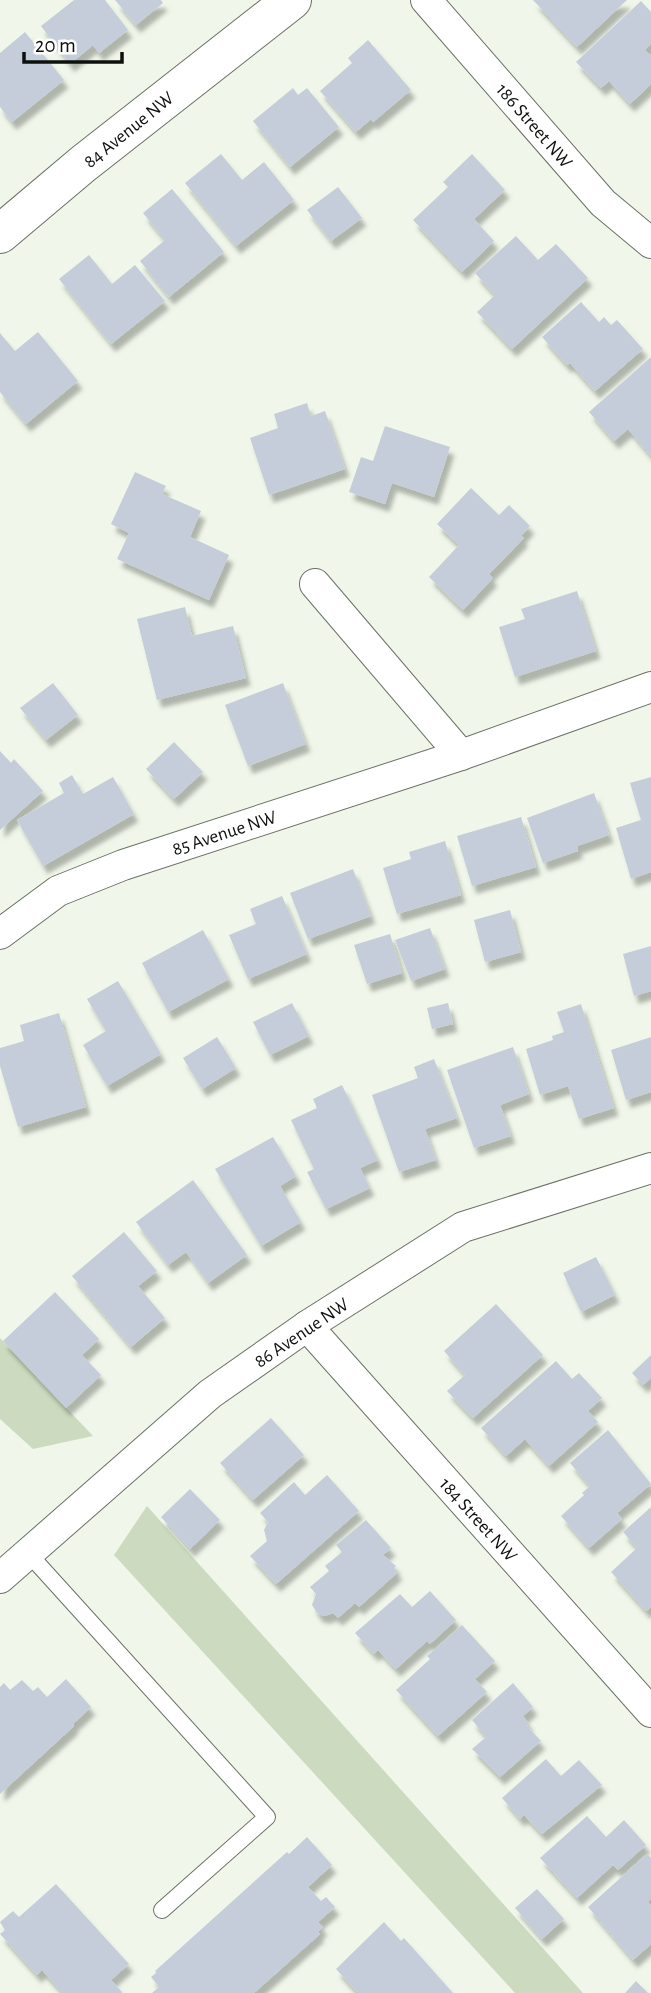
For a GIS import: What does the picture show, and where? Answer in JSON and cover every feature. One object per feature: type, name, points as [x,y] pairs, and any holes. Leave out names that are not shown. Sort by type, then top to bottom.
[{"type":"street","name":"84 Avenue NW","points":[[0,234],[83,164],[292,0]]},
{"type":"street","name":"186 Street NW","points":[[426,0],[603,203],[651,243]]},
{"type":"street","points":[[315,584],[460,755]]},
{"type":"street","name":"85 Avenue NW","points":[[0,934],[58,891],[112,869],[460,755],[651,687]]},
{"type":"street","name":"86 Avenue NW","points":[[0,1578],[210,1394],[307,1326],[463,1227],[651,1168]]},
{"type":"street","name":"184 Street NW","points":[[307,1326],[651,1712]]},
{"type":"lane","points":[[28,1553],[267,1817],[162,1910]]},
{"type":"green space","points":[[0,1338],[93,1436],[33,1449],[0,1419]]},
{"type":"green space","points":[[147,1506],[583,1993],[515,1993],[114,1555]]},
{"type":"building","points":[[74,0],[105,0],[128,30],[99,53],[93,45],[70,64],[41,26]]},
{"type":"building","points":[[115,0],[161,0],[163,3],[136,25]]},
{"type":"building","points":[[533,0],[627,0],[577,47]]},
{"type":"building","points":[[641,1],[651,12],[651,44],[645,50],[651,56],[651,84],[630,104],[609,81],[601,88],[576,62]]},
{"type":"building","points":[[25,32],[64,80],[12,122],[0,107],[0,53]]},
{"type":"building","points":[[368,40],[411,90],[373,122],[371,119],[356,132],[320,91],[352,63],[348,58]]},
{"type":"building","points":[[293,88],[298,95],[307,88],[339,127],[290,167],[253,121]]},
{"type":"building","points":[[221,154],[242,180],[264,162],[294,200],[236,246],[185,183]]},
{"type":"building","points":[[472,154],[505,190],[474,219],[494,241],[462,272],[413,220],[448,187],[443,182]]},
{"type":"building","points":[[338,187],[362,218],[331,241],[307,210]]},
{"type":"building","points":[[172,189],[224,252],[169,297],[140,261],[165,240],[143,213]]},
{"type":"building","points":[[516,236],[538,260],[556,244],[588,278],[512,349],[477,312],[495,295],[475,273]]},
{"type":"building","points":[[89,255],[112,284],[135,265],[165,301],[111,344],[59,279]]},
{"type":"building","points":[[581,302],[599,322],[604,317],[611,325],[617,320],[643,349],[595,391],[542,337]]},
{"type":"building","points":[[38,332],[78,381],[26,424],[0,392],[0,333],[15,351]]},
{"type":"building","points":[[651,357],[651,456],[628,429],[614,441],[589,412]]},
{"type":"building","points":[[307,403],[311,416],[325,411],[345,469],[269,495],[250,438],[278,428],[274,414]]},
{"type":"building","points":[[385,426],[450,447],[434,497],[392,483],[385,504],[349,492],[361,457],[373,461]]},
{"type":"building","points":[[135,472],[166,486],[162,494],[201,511],[190,537],[229,555],[209,600],[117,559],[129,533],[111,524]]},
{"type":"building","points":[[471,488],[499,515],[509,505],[530,526],[521,536],[524,538],[489,574],[493,578],[463,610],[429,577],[459,545],[437,524]]},
{"type":"building","points":[[577,591],[596,651],[515,677],[499,627],[525,619],[521,609]]},
{"type":"building","points":[[185,607],[192,636],[233,626],[246,678],[157,700],[137,619]]},
{"type":"building","points":[[53,683],[78,715],[46,740],[20,708]]},
{"type":"building","points":[[283,683],[306,744],[248,766],[225,705]]},
{"type":"building","points":[[174,742],[203,772],[174,799],[146,769]]},
{"type":"building","points":[[0,751],[11,763],[14,759],[43,791],[0,830]]},
{"type":"building","points":[[72,775],[83,794],[113,777],[134,814],[43,866],[17,820],[64,793],[59,783]]},
{"type":"building","points":[[651,777],[651,872],[631,879],[616,828],[641,820],[630,783]]},
{"type":"building","points":[[594,793],[609,835],[577,846],[578,851],[543,863],[527,818]]},
{"type":"building","points":[[521,817],[536,867],[472,886],[457,836]]},
{"type":"building","points":[[445,841],[461,895],[397,914],[383,868],[411,859],[409,852]]},
{"type":"building","points":[[353,869],[371,916],[308,939],[290,893]]},
{"type":"building","points":[[282,896],[307,954],[248,979],[229,935],[256,924],[250,909]]},
{"type":"building","points":[[510,910],[521,952],[485,962],[474,920]]},
{"type":"building","points":[[430,928],[445,969],[411,981],[395,940]]},
{"type":"building","points":[[203,930],[229,979],[168,1012],[142,963]]},
{"type":"building","points":[[390,934],[402,973],[367,984],[354,945]]},
{"type":"building","points":[[651,946],[651,991],[634,996],[623,954]]},
{"type":"building","points":[[118,981],[161,1054],[107,1086],[83,1045],[106,1031],[87,999]]},
{"type":"building","points":[[292,1003],[309,1036],[270,1055],[253,1022]]},
{"type":"building","points":[[448,1003],[453,1024],[432,1029],[427,1008]]},
{"type":"building","points":[[581,1004],[614,1108],[579,1119],[568,1086],[540,1095],[526,1049],[553,1040],[552,1036],[564,1032],[557,1012]]},
{"type":"building","points":[[59,1013],[86,1107],[18,1127],[0,1066],[0,1048],[24,1041],[20,1025]]},
{"type":"building","points":[[217,1037],[236,1068],[202,1089],[183,1058]]},
{"type":"building","points":[[651,1037],[651,1092],[626,1100],[611,1050]]},
{"type":"building","points":[[513,1047],[529,1094],[500,1105],[511,1136],[474,1148],[447,1070]]},
{"type":"building","points":[[434,1059],[457,1118],[425,1129],[436,1160],[399,1172],[372,1095],[418,1078],[414,1067]]},
{"type":"building","points":[[342,1085],[378,1160],[360,1168],[370,1188],[326,1209],[307,1172],[314,1169],[291,1120],[317,1108],[313,1099]]},
{"type":"building","points":[[273,1137],[296,1176],[280,1186],[301,1222],[261,1246],[215,1169]]},
{"type":"building","points":[[193,1180],[247,1255],[208,1283],[186,1252],[168,1265],[136,1222]]},
{"type":"building","points":[[124,1232],[157,1271],[138,1286],[165,1318],[131,1347],[72,1276]]},
{"type":"building","points":[[596,1257],[615,1295],[581,1312],[563,1273]]},
{"type":"building","points":[[55,1292],[99,1339],[82,1355],[101,1375],[66,1408],[3,1341]]},
{"type":"building","points":[[496,1304],[543,1355],[473,1418],[447,1391],[465,1375],[444,1351]]},
{"type":"building","points":[[651,1355],[651,1378],[643,1385],[632,1373]]},
{"type":"building","points":[[556,1361],[572,1379],[579,1373],[602,1398],[588,1411],[598,1422],[549,1466],[525,1439],[506,1456],[481,1428]]},
{"type":"building","points":[[271,1418],[304,1455],[253,1500],[220,1463]]},
{"type":"building","points":[[608,1430],[651,1484],[617,1513],[622,1519],[589,1548],[561,1516],[590,1486],[570,1463]]},
{"type":"building","points":[[327,1475],[359,1511],[276,1584],[250,1556],[267,1541],[264,1530],[268,1522],[260,1513],[294,1482],[305,1495]]},
{"type":"building","points":[[190,1489],[220,1520],[190,1549],[161,1517]]},
{"type":"building","points":[[651,1507],[651,1607],[646,1611],[611,1572],[637,1548],[623,1532]]},
{"type":"building","points":[[366,1520],[391,1548],[383,1555],[396,1566],[394,1568],[398,1572],[359,1607],[355,1603],[338,1618],[333,1613],[325,1616],[318,1614],[312,1605],[316,1594],[310,1587],[329,1571],[325,1566],[342,1552],[336,1545]]},
{"type":"building","points":[[430,1591],[456,1620],[430,1644],[427,1641],[396,1669],[378,1650],[374,1654],[355,1633],[400,1594],[412,1607]]},
{"type":"building","points":[[462,1625],[495,1661],[475,1679],[487,1692],[438,1736],[396,1690],[430,1659],[427,1656]]},
{"type":"building","points":[[66,1679],[91,1707],[0,1794],[0,1687],[4,1683],[10,1690],[22,1680],[33,1691],[38,1687],[47,1697]]},
{"type":"building","points":[[513,1683],[533,1707],[523,1716],[529,1724],[527,1726],[541,1741],[500,1777],[472,1749],[486,1737],[472,1720]]},
{"type":"building","points":[[546,1759],[561,1776],[579,1760],[602,1785],[542,1834],[524,1815],[520,1819],[502,1798]]},
{"type":"building","points":[[587,1816],[606,1837],[624,1820],[646,1845],[618,1870],[613,1865],[577,1898],[540,1858]]},
{"type":"building","points":[[307,1837],[332,1865],[308,1887],[321,1901],[326,1897],[335,1907],[318,1922],[323,1927],[318,1932],[320,1934],[254,1993],[152,1993],[159,1987],[151,1977],[155,1971]]},
{"type":"building","points":[[647,1854],[651,1858],[651,1899],[648,1902],[651,1906],[651,1944],[633,1960],[588,1907]]},
{"type":"building","points":[[56,1884],[129,1964],[111,1980],[121,1993],[63,1993],[42,1970],[37,1975],[0,1934],[5,1930],[0,1922],[13,1911],[19,1917]]},
{"type":"building","points":[[537,1889],[564,1919],[542,1939],[515,1908]]},
{"type":"building","points":[[384,1922],[401,1941],[404,1938],[453,1993],[358,1993],[336,1969]]},
{"type":"building","points":[[636,1981],[648,1993],[625,1993]]}]
